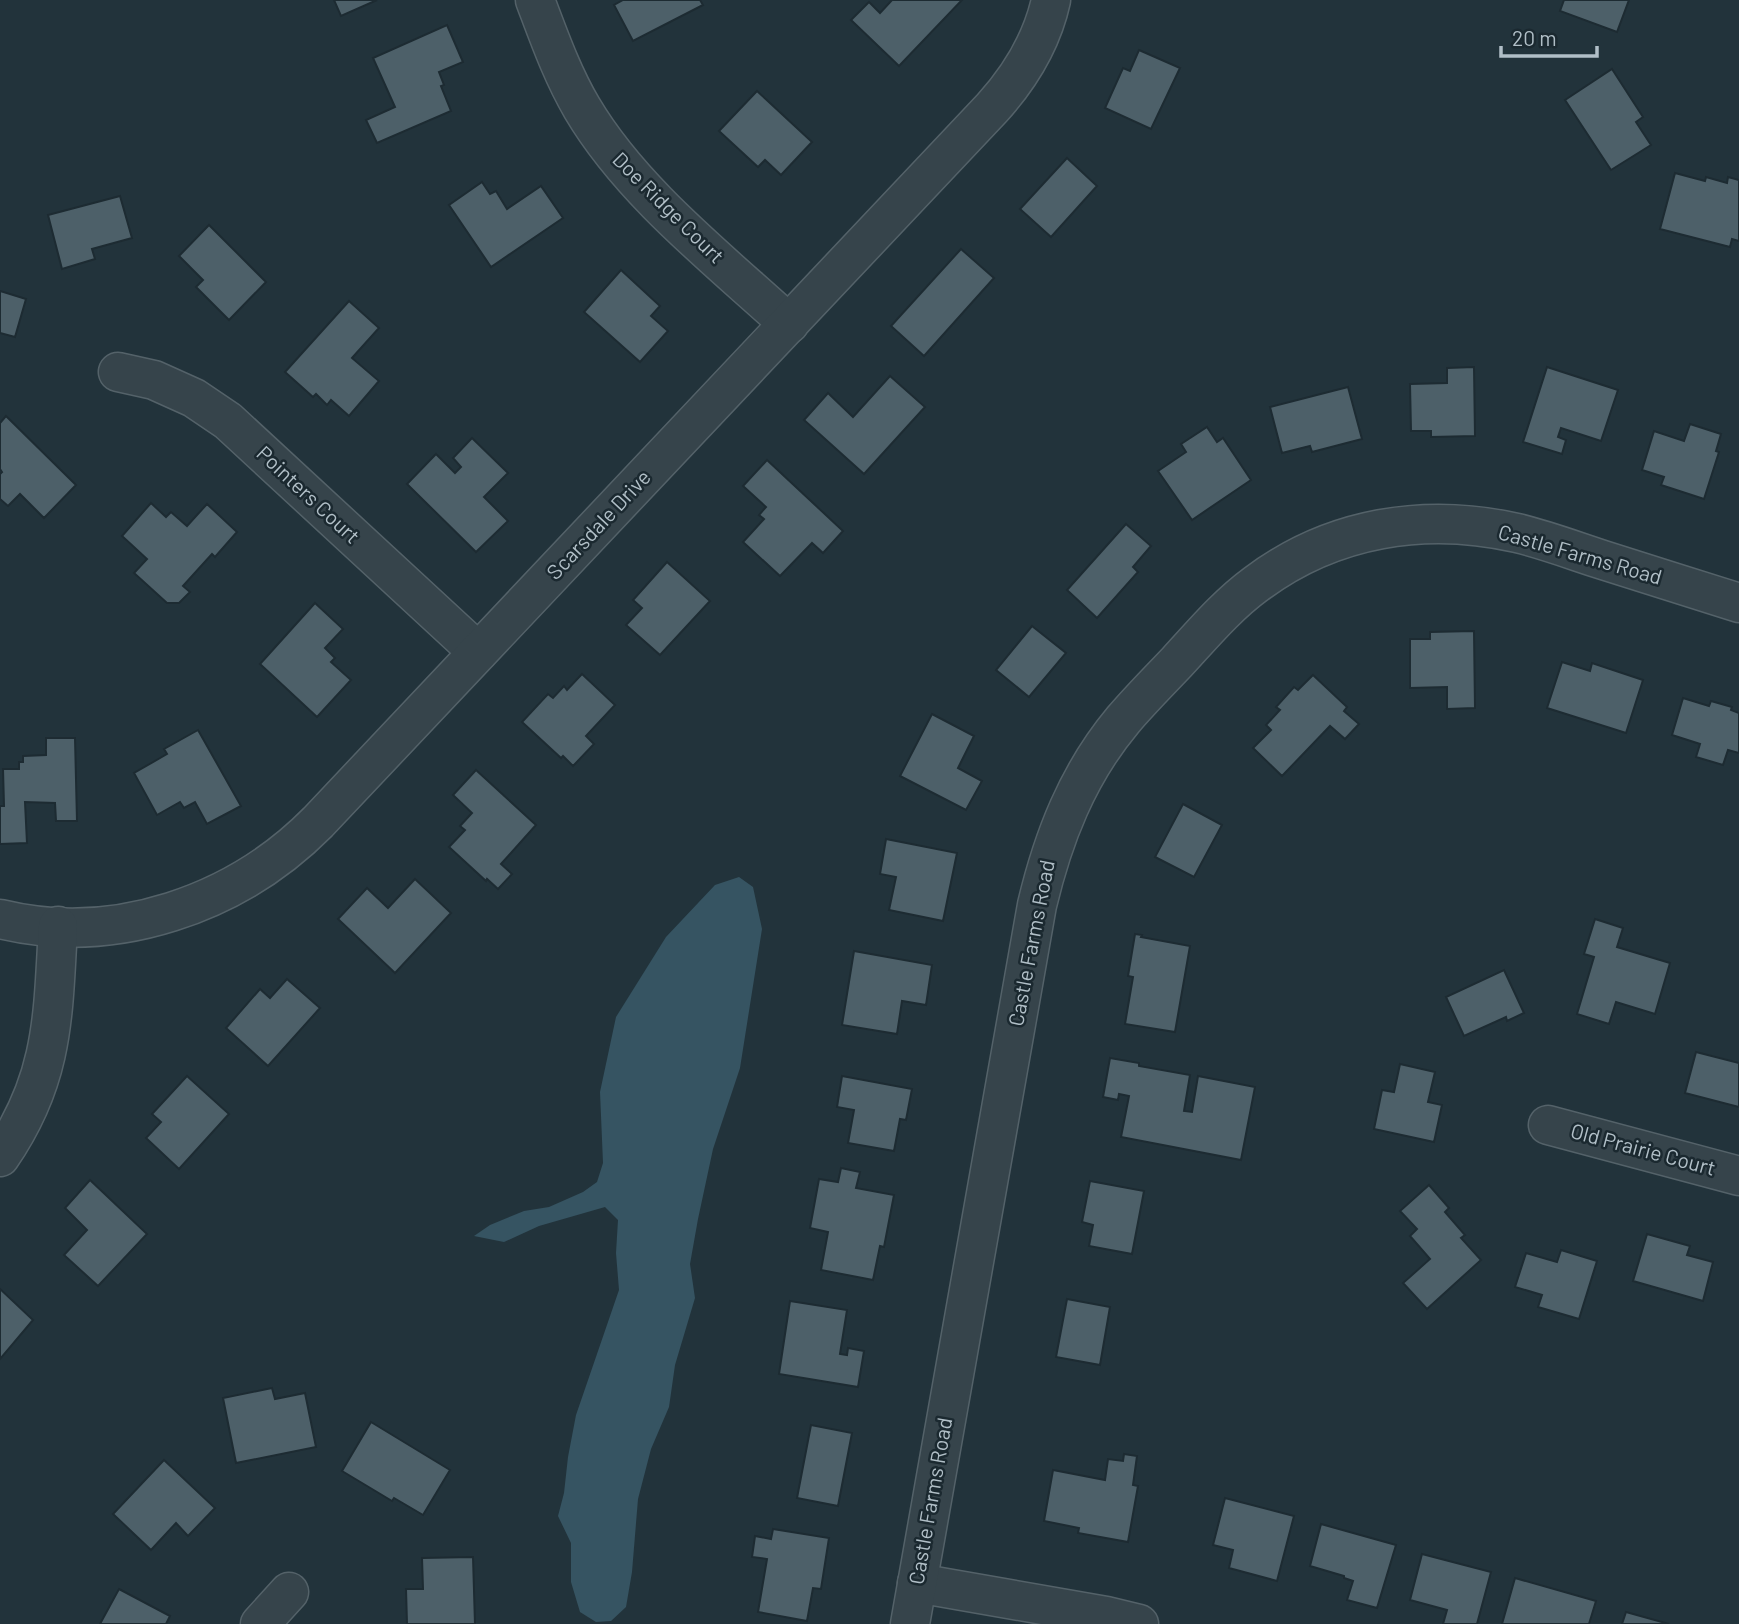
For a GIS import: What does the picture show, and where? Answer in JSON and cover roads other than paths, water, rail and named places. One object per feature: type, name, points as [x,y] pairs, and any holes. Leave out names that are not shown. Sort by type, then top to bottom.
[{"type":"street","name":"Doe Ridge Court","points":[[535,0],[568,83],[601,138],[620,163],[653,198],[789,324]]},
{"type":"street","name":"Scarsdale Drive","points":[[0,919],[20,924],[104,926],[163,915],[207,900],[260,871],[313,827],[1002,97],[1035,45],[1051,0]]},
{"type":"street","name":"Pointers Court","points":[[118,372],[154,380],[184,393],[228,421],[478,652]]},
{"type":"street","name":"Castle Farms Road","points":[[910,1624],[1037,905],[1048,859],[1065,815],[1087,772],[1122,722],[1233,603],[1253,586],[1298,557],[1363,532],[1431,523],[1469,525],[1514,532],[1739,603]]},
{"type":"street","points":[[0,1157],[26,1116],[47,1056],[54,1009],[58,926]]},
{"type":"street","name":"Old Prairie Court","points":[[1548,1125],[1739,1176]]},
{"type":"street","points":[[917,1583],[1139,1624]]},
{"type":"street","points":[[260,1624],[289,1592]]},
{"type":"water","points":[[739,877],[753,887],[762,929],[740,1068],[713,1149],[698,1219],[690,1264],[695,1298],[675,1365],[669,1407],[651,1449],[638,1499],[626,1607],[611,1621],[596,1622],[580,1612],[571,1582],[571,1543],[558,1516],[576,1415],[619,1290],[616,1253],[618,1220],[605,1207],[539,1226],[504,1242],[474,1236],[490,1225],[524,1211],[549,1207],[583,1192],[597,1182],[603,1163],[600,1092],[616,1017],[666,937],[715,885]]}]
